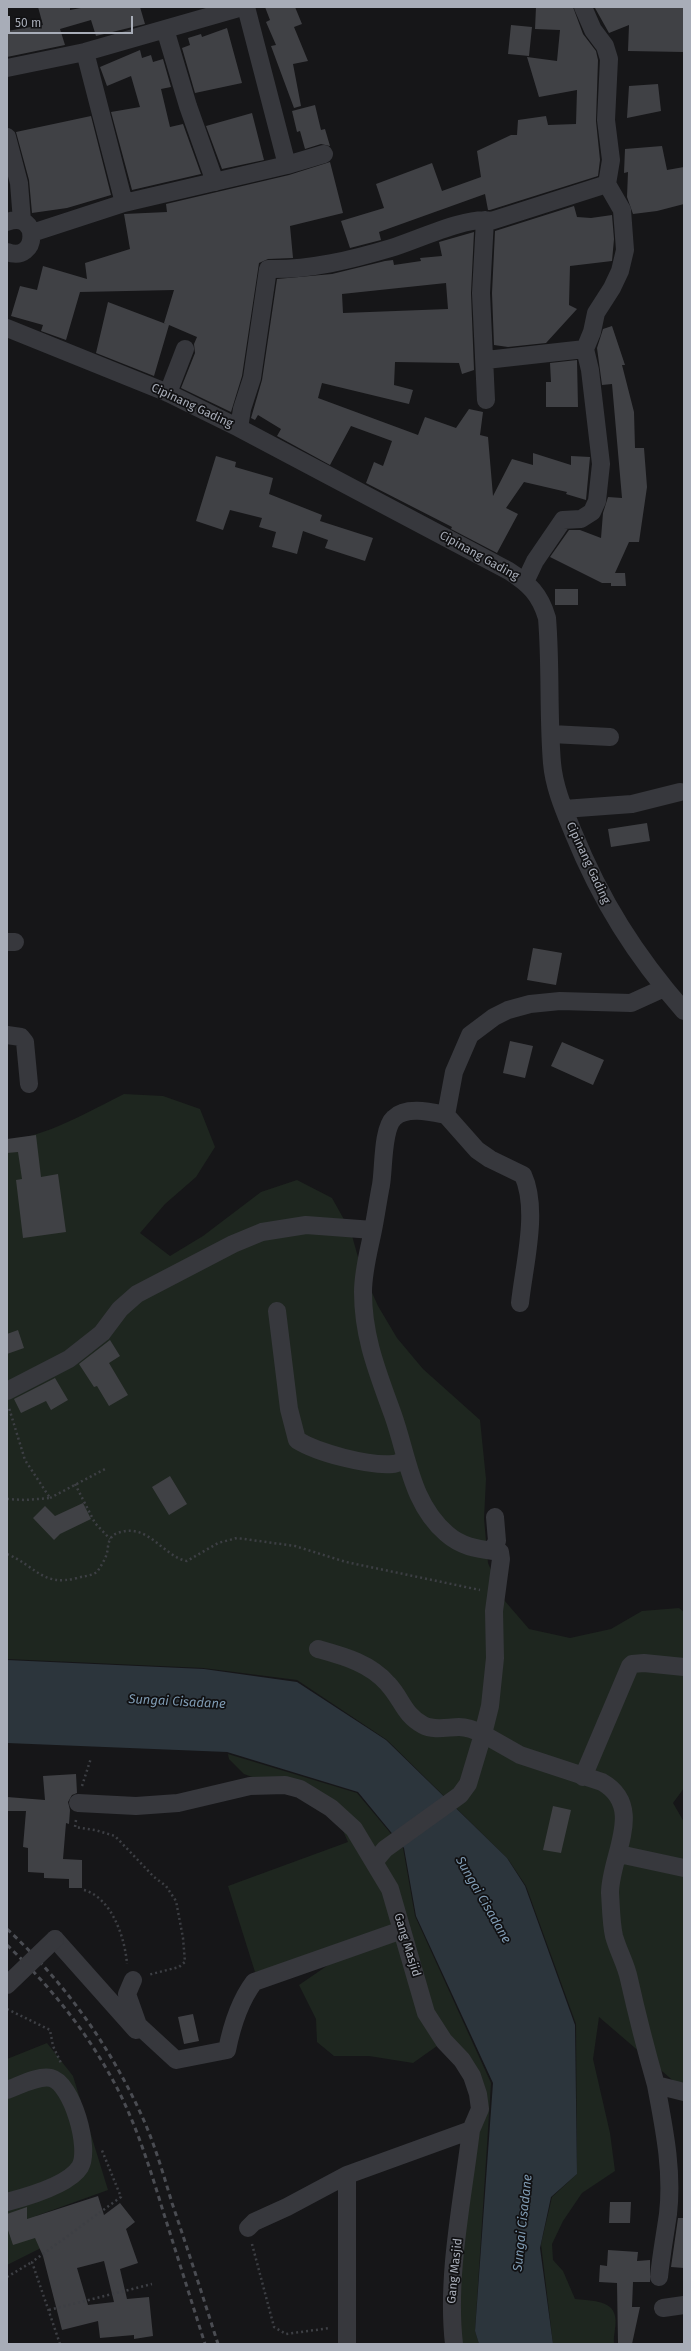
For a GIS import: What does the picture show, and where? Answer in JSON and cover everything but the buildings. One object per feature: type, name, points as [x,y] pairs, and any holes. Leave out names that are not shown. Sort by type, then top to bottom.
[{"type":"street","points":[[7,68],[86,52],[242,7]]},
{"type":"street","points":[[246,7],[287,165]]},
{"type":"street","points":[[525,582],[535,561],[563,520],[581,519],[592,512],[597,501],[601,464],[590,370],[585,349],[592,332],[596,313],[612,288],[620,271],[625,250],[622,210],[607,184],[610,160],[606,120],[609,59],[605,46],[593,30],[583,7]]},
{"type":"street","points":[[165,29],[188,106],[215,182]]},
{"type":"street","points":[[86,52],[124,203]]},
{"type":"street","points":[[7,137],[19,183],[20,225],[32,242],[26,250],[18,254],[7,256]]},
{"type":"street","points":[[20,225],[215,182],[287,165],[324,154]]},
{"type":"street","points":[[239,428],[242,409],[252,378],[268,269],[291,270],[347,261],[446,229],[485,220],[491,221],[607,184]]},
{"type":"street","points":[[485,220],[481,292],[486,360],[486,400]]},
{"type":"street","name":"Cipinang Gading","points":[[7,328],[168,393],[239,428],[509,571],[525,582],[542,601],[547,618],[552,764],[564,809],[590,872],[608,907],[634,950],[684,1011]]},
{"type":"street","points":[[168,393],[186,349]]},
{"type":"street","points":[[486,360],[585,349]]},
{"type":"street","points":[[551,734],[610,737]]},
{"type":"street","points":[[564,809],[632,804],[680,792]]},
{"type":"street","points":[[446,1115],[454,1072],[470,1035],[494,1017],[508,1010],[530,1004],[560,1001],[631,1002],[645,998],[664,988]]},
{"type":"street","points":[[7,1035],[21,1037],[25,1042],[28,1084]]},
{"type":"street","points":[[500,1552],[466,1547],[446,1534],[426,1511],[404,1460],[393,1415],[383,1392],[365,1330],[363,1291],[367,1257],[373,1230],[388,1126],[394,1117],[405,1111],[428,1112],[446,1115],[477,1150],[490,1159],[523,1175],[528,1186],[529,1228],[520,1303]]},
{"type":"street","points":[[7,1398],[69,1359],[91,1342],[102,1333],[120,1309],[137,1294],[233,1244],[262,1232],[306,1225],[373,1230]]},
{"type":"street","points":[[277,1311],[289,1409],[297,1440],[325,1452],[374,1463],[395,1464],[404,1460]]},
{"type":"street","points":[[495,1517],[497,1541],[492,1550],[500,1552]]},
{"type":"street","points":[[380,1856],[460,1795],[468,1784],[490,1706],[495,1658],[494,1611],[501,1559],[500,1552]]},
{"type":"street","points":[[318,1649],[354,1660],[378,1673],[389,1684],[410,1718],[425,1726],[438,1728],[461,1726],[483,1734],[520,1755],[602,1782],[613,1789],[622,1802],[625,1821],[619,1854],[612,1871],[610,1894],[614,1935],[629,1978],[632,2000],[656,2086],[666,2137],[669,2166],[668,2215],[662,2245],[659,2277]]},
{"type":"street","points":[[583,1777],[632,1664],[644,1663],[684,1667]]},
{"type":"street","name":"Gang Masjid","points":[[78,1803],[136,1806],[178,1803],[250,1786],[285,1785],[300,1789],[331,1808],[380,1856],[426,2013],[444,2041],[462,2060],[472,2076],[478,2094],[480,2109],[471,2130],[454,2269],[451,2316],[454,2344]]},
{"type":"street","points":[[619,1854],[684,1868]]},
{"type":"street","points":[[7,1985],[55,1939],[161,2059],[176,2060],[227,2050],[234,2022],[245,1995],[254,1982],[402,1930]]},
{"type":"street","points":[[133,1980],[127,1994],[138,2025],[176,2060]]},
{"type":"street","points":[[7,2090],[44,2078],[59,2081],[65,2090],[78,2120],[85,2151],[80,2167],[64,2180],[41,2192],[7,2202]]},
{"type":"street","points":[[656,2086],[684,2092]]},
{"type":"street","points":[[248,2228],[259,2219],[287,2207],[348,2175],[471,2130]]},
{"type":"street","points":[[347,2344],[348,2175]]},
{"type":"street","points":[[663,2308],[684,2306]]},
{"type":"path","points":[[7,1398],[25,1460],[50,1498]]},
{"type":"path","points":[[7,1499],[25,1500],[50,1498],[107,1468]]},
{"type":"path","points":[[75,1484],[95,1523],[110,1539]]},
{"type":"path","points":[[7,1554],[30,1566],[44,1578],[50,1580],[69,1580],[97,1572],[107,1554],[110,1539],[114,1534],[125,1531],[136,1532],[153,1538],[180,1560],[187,1562],[229,1538],[237,1538],[295,1546],[346,1562],[497,1593]]},
{"type":"path","points":[[84,1890],[93,1893],[115,1921],[125,1945],[128,1972],[133,1980],[179,1966],[184,1962],[183,1938],[176,1900],[166,1886],[154,1877],[115,1836],[99,1831],[75,1827],[78,1803],[91,1758]]},
{"type":"path","points":[[248,2228],[274,2327],[278,2331],[286,2334],[347,2325]]},
{"type":"path","points":[[7,2276],[32,2262]]},
{"type":"path","points":[[49,2310],[152,2284]]},
{"type":"shaded area","points":[[124,1094],[163,1096],[200,1109],[215,1147],[196,1177],[165,1204],[140,1233],[170,1256],[203,1236],[261,1192],[297,1180],[332,1198],[351,1232],[361,1268],[378,1306],[397,1338],[423,1369],[480,1420],[486,1479],[484,1519],[488,1563],[504,1600],[529,1629],[570,1638],[611,1629],[642,1611],[679,1608],[684,1612],[684,1788],[673,1803],[684,1822],[684,2082],[677,2084],[599,2017],[593,2059],[610,2133],[615,2171],[582,2193],[563,2221],[552,2244],[553,2260],[563,2271],[575,2299],[599,2302],[609,2306],[613,2310],[615,2316],[614,2344],[553,2344],[541,2244],[552,2197],[577,2174],[576,2024],[526,1886],[508,1859],[387,1740],[297,1680],[203,1668],[7,1659],[7,1139],[21,1138],[51,1129]]},
{"type":"shaded area","points":[[228,1754],[357,1793],[403,1848],[415,1916],[491,2083],[475,2331],[479,2344],[454,2344],[451,2316],[480,2109],[444,2041],[413,2063],[369,2056],[334,2056],[317,2042],[316,2019],[299,1985],[334,1961],[255,1972],[228,1886],[348,1842],[332,1806],[244,1774],[229,1759]]},
{"type":"shaded area","points":[[47,2043],[73,2076],[108,2190],[36,2216],[45,2246],[7,2265],[7,2059]]},
{"type":"water","name":"Sungai Cisadane","points":[[7,1660],[204,1669],[297,1682],[386,1740],[507,1858],[525,1886],[575,2025],[577,2174],[551,2197],[540,2248],[553,2344],[479,2344],[475,2331],[493,2083],[416,1916],[404,1848],[358,1792],[227,1752],[7,1743]]},
{"type":"railway","points":[[7,1929],[28,1949],[66,1992],[99,2038],[128,2088],[146,2125],[162,2169],[218,2344]]},
{"type":"railway","points":[[7,1945],[50,1990],[63,2006],[88,2040],[119,2091],[134,2124],[146,2159],[205,2344]]}]
